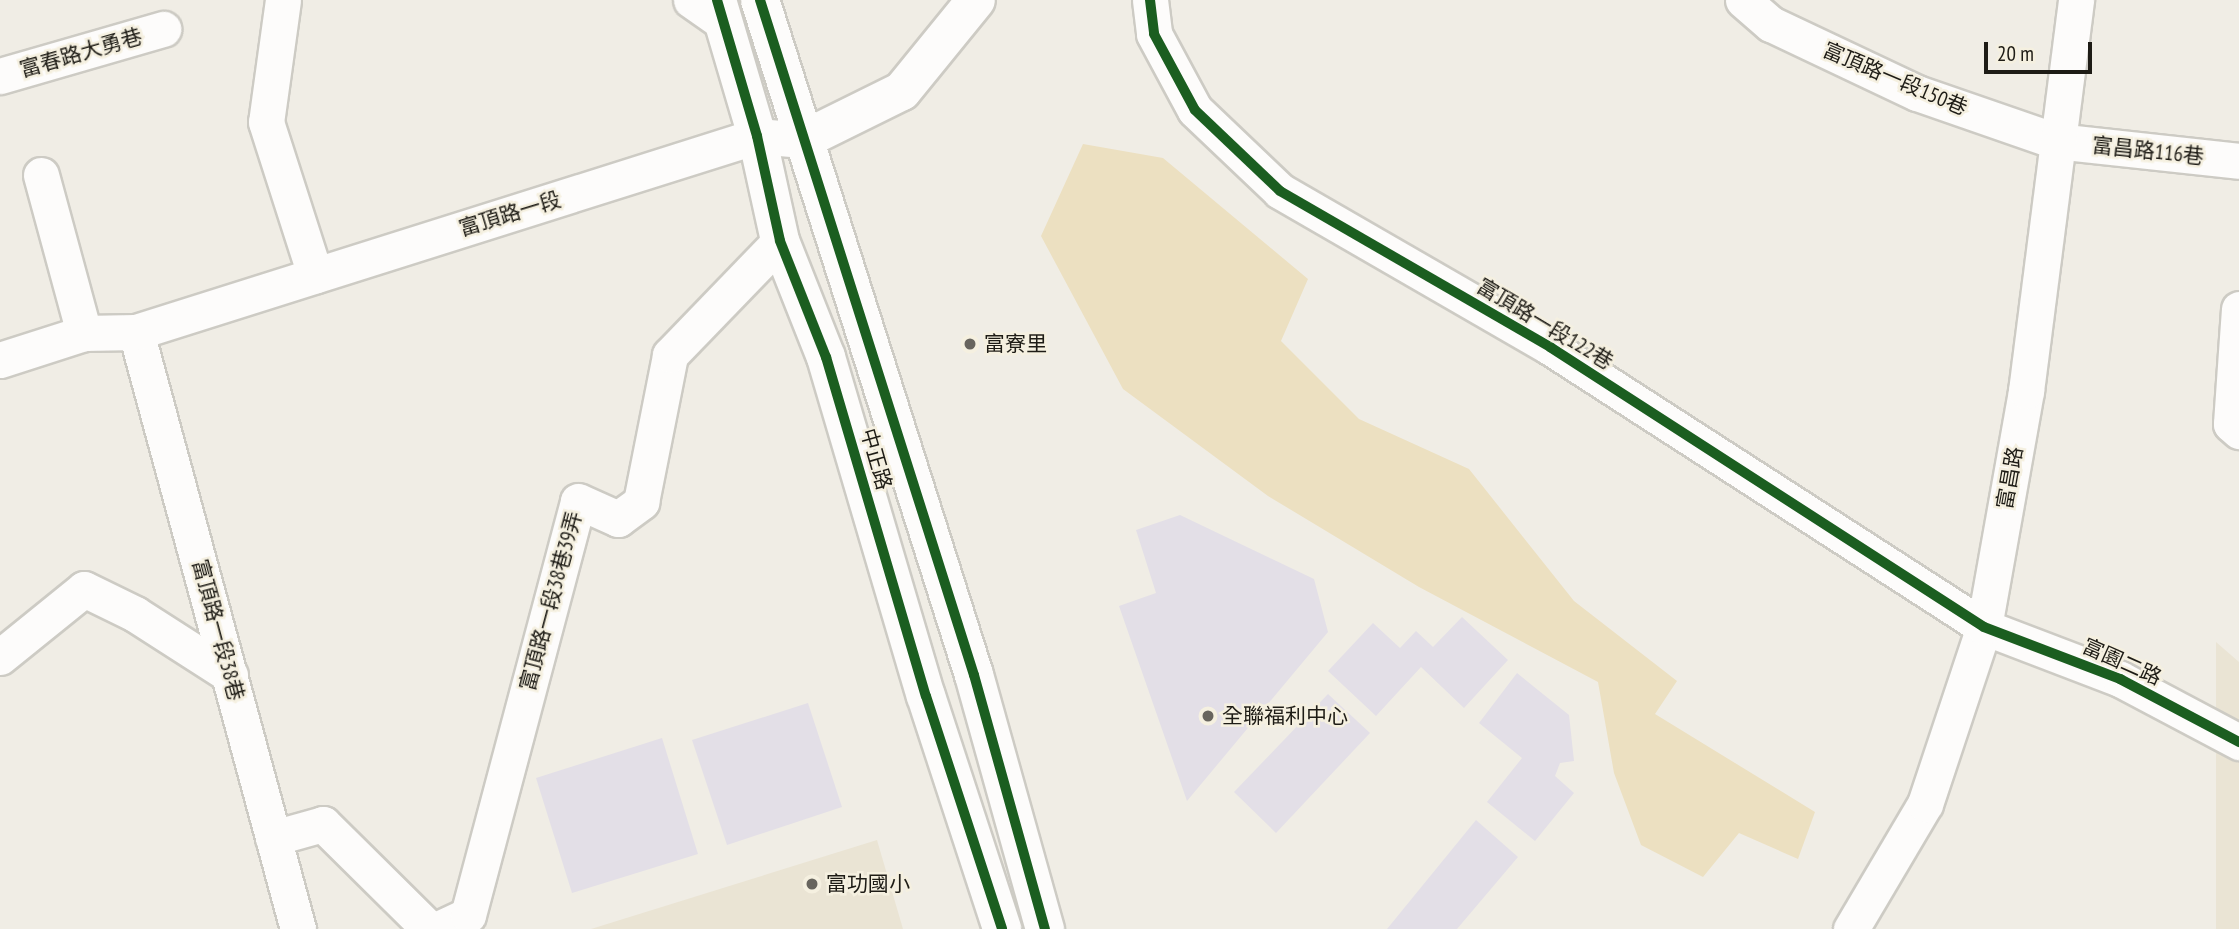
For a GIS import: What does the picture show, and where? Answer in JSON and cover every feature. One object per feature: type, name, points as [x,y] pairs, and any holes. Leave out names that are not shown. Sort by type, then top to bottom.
[{"type":"main road","name":"中正路","points":[[760,0],[974,675],[1045,929]]},
{"type":"main road","points":[[803,140],[902,91],[976,0]]},
{"type":"main road","name":"中正路","points":[[720,11],[757,136],[780,241],[826,357],[926,696],[1002,929]]},
{"type":"street","points":[[283,0],[265,122],[315,275]]},
{"type":"street","points":[[691,0],[720,11]]},
{"type":"street","name":"富頂路一段122巷","points":[[1150,0],[1154,34],[1195,110],[1280,191],[1550,347],[1984,626]]},
{"type":"street","name":"富頂路一段150巷","points":[[1743,0],[1771,24],[1917,93],[2056,141]]},
{"type":"street","name":"富昌路","points":[[1851,929],[1925,804],[1984,626],[2026,391],[2076,0]]},
{"type":"street","name":"富春路大勇巷","points":[[0,76],[163,29]]},
{"type":"street","name":"富頂路一段","points":[[0,360],[84,333],[136,332],[757,136],[803,140]]},
{"type":"street","name":"富昌路116巷","points":[[2056,141],[2239,162]]},
{"type":"street","points":[[41,175],[84,333]]},
{"type":"street","name":"富頂路一段38巷39弄","points":[[438,929],[468,915],[578,501],[618,519],[640,502],[670,355],[780,241]]},
{"type":"street","points":[[2239,309],[2231,424],[2239,432]]},
{"type":"street","name":"富頂路一段38巷","points":[[136,332],[298,929]]},
{"type":"street","points":[[0,656],[84,589],[135,614],[230,675]]},
{"type":"street","name":"富園二路","points":[[1984,626],[2120,679],[2239,742]]},
{"type":"street","points":[[273,838],[323,824],[429,929]]},
{"type":"shaded area","points":[[1083,144],[1163,158],[1308,279],[1281,341],[1359,419],[1469,469],[1574,601],[1677,681],[1655,714],[1815,812],[1798,859],[1739,833],[1703,877],[1641,845],[1614,773],[1598,682],[1419,587],[1268,496],[1123,389],[1041,236]]},
{"type":"shaded area","points":[[2216,642],[2239,662],[2239,929],[2216,929]]},
{"type":"shaded area","name":"富功國小","points":[[877,840],[903,929],[591,929]]},
{"type":"building","name":"全聯福利中心","points":[[1180,515],[1314,579],[1328,632],[1187,801],[1119,606],[1156,593],[1136,530]]},
{"type":"building","points":[[1462,617],[1508,660],[1464,708],[1421,667],[1376,716],[1328,671],[1373,623],[1400,648],[1416,631],[1433,647]]},
{"type":"building","points":[[1517,673],[1569,715],[1574,761],[1560,763],[1555,776],[1574,793],[1535,841],[1487,802],[1522,758],[1479,723]]},
{"type":"building","points":[[1328,694],[1370,733],[1276,833],[1234,792]]},
{"type":"building","points":[[808,703],[842,807],[727,845],[692,740]]},
{"type":"building","points":[[662,738],[698,854],[572,893],[536,778]]},
{"type":"building","points":[[1476,820],[1518,857],[1457,929],[1387,929]]},
{"type":"cycle path","points":[[717,0],[757,136],[780,241],[826,357],[926,696],[1002,929]]},
{"type":"cycle path","points":[[760,0],[974,675],[1045,929]]},
{"type":"cycle path","points":[[1150,0],[1154,34],[1195,110],[1280,191],[1550,347],[1984,627],[2120,679],[2239,742]]},
{"type":"place","name":"富寮里","points":[[970,344]]},
{"type":"place","name":"全聯福利中心","points":[[1208,716]]},
{"type":"place","name":"富功國小","points":[[812,884]]}]
